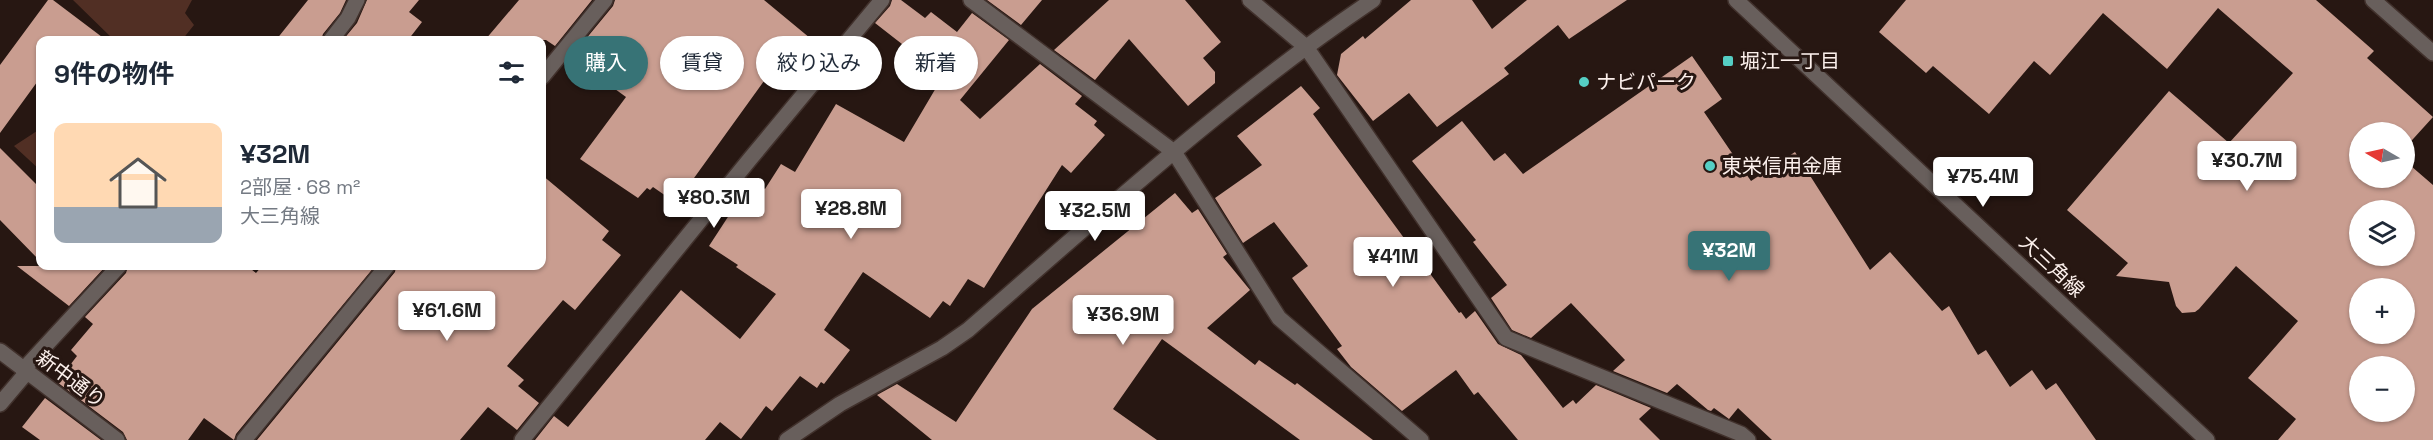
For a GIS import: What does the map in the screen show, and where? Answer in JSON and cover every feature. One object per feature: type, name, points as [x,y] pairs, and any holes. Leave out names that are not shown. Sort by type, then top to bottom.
[{"type":"street","points":[[334,36],[348,18],[357,0]]},
{"type":"street","points":[[546,72],[605,0]]},
{"type":"street","points":[[522,440],[882,0]]},
{"type":"street","points":[[971,0],[1174,152],[1279,318],[1421,440]]},
{"type":"street","points":[[1250,0],[1306,47],[1506,338],[1741,434],[1748,440]]},
{"type":"street","name":"大三角線","points":[[1736,0],[2207,440]]},
{"type":"street","points":[[2373,0],[2433,53]]},
{"type":"street","points":[[787,440],[840,404],[942,348],[968,330],[1174,152],[1363,3]]},
{"type":"street","points":[[0,404],[25,371],[115,270]]},
{"type":"street","points":[[244,440],[384,270]]},
{"type":"street","name":"新中通り","points":[[0,351],[117,440]]},
{"type":"shaded area","points":[[73,0],[192,0],[185,13],[194,25],[185,36],[110,36]]},
{"type":"shaded area","points":[[36,132],[36,166],[14,146]]},
{"type":"building","points":[[48,0],[53,0],[101,36],[36,36],[36,84],[0,133],[0,65]]},
{"type":"building","points":[[308,0],[346,0],[340,13],[322,36],[279,36]]},
{"type":"building","points":[[367,0],[419,0],[409,12],[422,22],[411,36],[346,36],[357,23]]},
{"type":"building","points":[[519,0],[592,0],[555,46],[546,40],[546,36],[488,36]]},
{"type":"building","points":[[615,0],[764,0],[808,36],[756,36],[757,90],[676,203],[653,187],[650,190],[647,188],[638,198],[580,159],[626,97],[616,90],[648,90],[648,36],[588,36],[613,6]]},
{"type":"building","points":[[892,0],[901,0],[925,18],[931,12],[957,32],[972,13],[1009,40],[978,78],[978,36],[894,36],[894,38],[875,23],[890,6]]},
{"type":"building","points":[[987,0],[1042,0],[1021,25]]},
{"type":"building","points":[[1109,0],[1185,0],[1221,42],[1203,58],[1215,72],[1215,83],[1188,106],[1129,39],[1095,80],[1054,50]]},
{"type":"building","points":[[1411,0],[1472,0],[1492,29],[1527,0],[1627,0],[1569,39],[1558,25],[1504,68],[1509,74],[1437,127],[1409,93],[1373,121],[1337,75],[1341,54],[1363,36],[1365,39]]},
{"type":"building","points":[[1906,0],[2316,0],[2374,51],[2367,58],[2433,117],[2415,137],[2415,122],[2349,122],[2349,188],[2415,188],[2415,169],[2433,185],[2433,440],[2278,440],[2296,419],[2248,378],[2298,321],[2236,266],[2199,309],[2195,312],[2182,313],[2176,306],[2169,282],[2116,276],[2128,263],[2067,210],[2169,91],[2229,143],[2293,73],[2218,8],[2167,69],[2103,13],[2050,75],[2034,61],[1989,114],[1933,66],[1926,73],[1879,32]]},
{"type":"building","points":[[1692,56],[1722,99],[1704,112],[1751,181],[1795,152],[1870,270],[1890,252],[1942,311],[1949,306],[1978,355],[1986,350],[2010,387],[2032,370],[2046,390],[2056,383],[2096,440],[1772,440],[1738,408],[1729,419],[1714,408],[1711,411],[1708,410],[1677,384],[1667,393],[1613,371],[1625,360],[1571,303],[1531,338],[1512,330],[1491,298],[1507,285],[1473,242],[1476,240],[1412,161],[1462,121],[1494,161],[1505,153],[1523,174]]},
{"type":"building","points":[[1040,64],[1082,96],[1075,104],[1097,121],[1094,125],[1105,135],[1071,173],[1062,165],[984,288],[968,279],[950,306],[943,301],[930,318],[863,272],[824,330],[850,350],[824,384],[821,382],[817,388],[800,376],[772,411],[766,406],[741,439],[720,422],[705,440],[535,440],[554,416],[568,427],[681,290],[740,339],[776,294],[709,246],[752,180],[765,189],[781,164],[795,172],[836,104],[904,142],[935,90],[968,90],[960,100],[980,119]]},
{"type":"building","points":[[1301,86],[1320,108],[1313,114],[1459,313],[1461,312],[1466,319],[1475,311],[1498,344],[1521,355],[1563,408],[1573,400],[1576,404],[1596,385],[1651,408],[1639,419],[1660,440],[1518,440],[1478,392],[1474,395],[1456,370],[1402,411],[1351,367],[1337,349],[1342,346],[1292,278],[1308,266],[1274,222],[1243,243],[1215,198],[1262,165],[1237,136]]},
{"type":"building","points":[[0,148],[36,184],[36,257],[0,220]]},
{"type":"building","points":[[546,178],[609,231],[602,240],[621,255],[575,310],[563,300],[507,366],[524,380],[518,386],[539,403],[517,430],[488,407],[460,440],[257,440],[395,270],[546,270]]},
{"type":"building","points":[[1175,193],[1192,213],[1198,209],[1227,254],[1223,257],[1250,290],[1207,328],[1255,365],[1259,360],[1295,385],[1297,383],[1373,440],[1300,440],[1162,339],[1113,409],[1157,440],[932,440],[877,395],[897,384],[956,422],[1032,309]]},
{"type":"building","points":[[17,266],[36,266],[36,270],[102,270],[69,306]]},
{"type":"building","points":[[127,270],[252,270],[256,273],[259,270],[372,270],[236,434],[234,440],[204,418],[188,440],[127,440],[123,432],[57,382],[77,356],[71,350],[93,324],[85,317]]},
{"type":"building","points":[[45,398],[101,440],[40,440],[22,427]]},
{"type":"place","name":"堀江一丁目","points":[[1728,61]]},
{"type":"place","name":"ナビパーク","points":[[1584,82]]},
{"type":"place","name":"東栄信用金庫","points":[[1710,166]]}]
